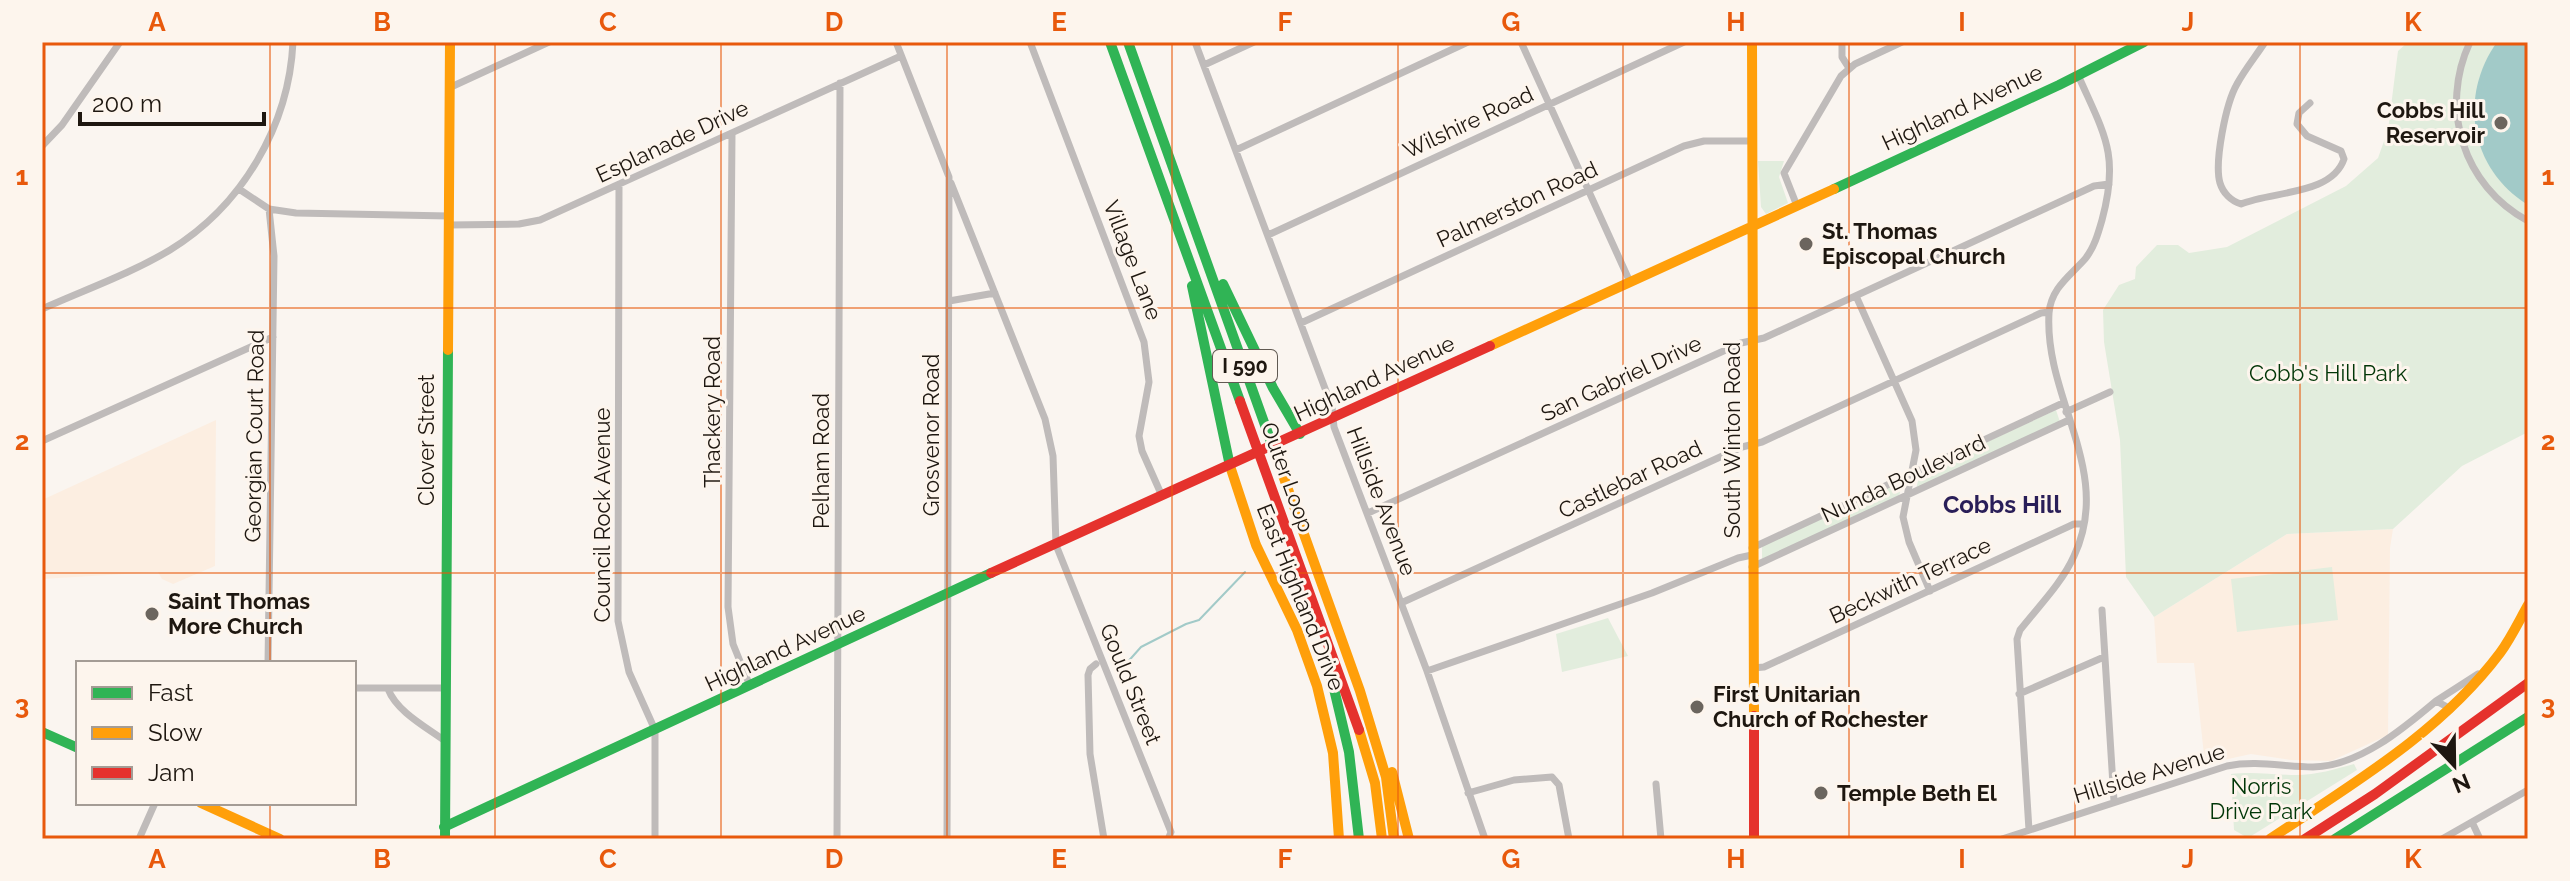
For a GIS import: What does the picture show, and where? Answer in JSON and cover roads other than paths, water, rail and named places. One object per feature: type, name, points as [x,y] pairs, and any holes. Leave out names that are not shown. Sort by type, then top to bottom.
[{"type":"main road","name":"Clover Street","points":[[445,839],[450,42]]},
{"type":"main road","name":"Outer Loop","points":[[1110,42],[1369,761],[1377,794],[1382,839]]},
{"type":"main road","name":"Outer Loop","points":[[1128,42],[1360,691],[1386,777],[1394,839]]},
{"type":"main road","name":"South Winton Road","points":[[1752,42],[1754,839]]},
{"type":"main road","name":"Highland Avenue","points":[[444,827],[1753,227],[2142,42]]},
{"type":"main road","points":[[1198,234],[1273,388],[1300,434]]},
{"type":"main road","name":"East Highland Drive","points":[[1183,240],[1230,466],[1256,545],[1297,630],[1320,693],[1333,753],[1339,839]]},
{"type":"main road","points":[[1308,592],[1345,732],[1354,778],[1359,839]]},
{"type":"main road","points":[[2270,839],[2386,760],[2451,709],[2490,666],[2528,605]]},
{"type":"main road","points":[[2305,839],[2375,794],[2528,683]]},
{"type":"main road","points":[[1360,691],[1395,783],[1409,839]]},
{"type":"main road","points":[[2335,839],[2528,717]]},
{"type":"main road","points":[[42,732],[76,747]]},
{"type":"main road","points":[[205,805],[280,839]]},
{"type":"street","points":[[42,146],[62,125],[120,42]]},
{"type":"street","points":[[42,309],[171,249],[206,223],[239,189],[261,154],[280,112],[293,42]]},
{"type":"street","points":[[451,87],[549,42]]},
{"type":"street","name":"Grosvenor Road","points":[[896,42],[949,177],[947,839]]},
{"type":"street","name":"Village Lane","points":[[1030,42],[1144,342],[1149,382],[1139,436],[1142,451],[1162,496]]},
{"type":"street","name":"Hillside Avenue","points":[[1195,42],[1332,407],[1333,419],[1427,671],[1485,839]]},
{"type":"street","points":[[1204,65],[1254,42]]},
{"type":"street","points":[[1236,150],[1468,42]]},
{"type":"street","points":[[1521,42],[1630,282]]},
{"type":"street","name":"Wilshire Road","points":[[1268,235],[1684,42]]},
{"type":"street","points":[[1842,42],[1842,57],[1849,68]]},
{"type":"street","points":[[1797,206],[1784,177],[1786,167],[1835,84],[1849,68],[1902,42]]},
{"type":"street","points":[[2265,42],[2231,98],[2218,171],[2227,196],[2241,204],[2271,194],[2315,186],[2337,174],[2344,159],[2341,151],[2307,136],[2297,124],[2297,116],[2310,103]]},
{"type":"street","points":[[2470,42],[2455,96],[2462,143],[2484,185],[2503,204],[2528,221]]},
{"type":"street","name":"Esplanade Drive","points":[[239,189],[269,209],[296,213],[519,224],[540,220],[901,56]]},
{"type":"street","points":[[2029,830],[2018,635],[2070,563],[2078,546],[2087,480],[2066,412],[2051,345],[2049,312],[2057,288],[2094,245],[2109,184],[2111,160],[2108,145],[2078,75]]},
{"type":"street","name":"Pelham Road","points":[[837,839],[840,83]]},
{"type":"street","name":"Thackery Road","points":[[732,134],[728,607],[733,644],[750,686]]},
{"type":"street","name":"Palmerston Road","points":[[1301,323],[1695,143],[1711,140],[1753,141]]},
{"type":"street","points":[[949,177],[1049,433],[1054,470],[1056,545]]},
{"type":"street","name":"San Gabriel Drive","points":[[1368,513],[1741,343],[1764,338],[2094,186],[2109,184]]},
{"type":"street","name":"Council Rock Avenue","points":[[619,185],[618,621],[629,672],[655,730],[655,839]]},
{"type":"street","name":"Georgian Court Road","points":[[268,661],[274,256],[269,209]]},
{"type":"street","points":[[949,301],[995,293]]},
{"type":"street","points":[[1856,296],[1916,435],[1903,517],[1906,533],[1930,591]]},
{"type":"street","name":"Castlebar Road","points":[[1401,603],[1742,447],[2049,312]]},
{"type":"street","points":[[42,441],[273,337]]},
{"type":"street","name":"Nunda Boulevard","points":[[1752,557],[1910,474],[2110,392]]},
{"type":"street","name":"Nunda Boulevard","points":[[1427,671],[1652,593],[1738,558],[1752,557],[1905,497],[2066,412]]},
{"type":"street","name":"Beckwith Terrace","points":[[1753,668],[1764,667],[2074,524],[2083,524]]},
{"type":"street","name":"Gould Street","points":[[1056,545],[1171,832],[1169,838]]},
{"type":"street","points":[[2102,610],[2114,801]]},
{"type":"street","points":[[2019,694],[2104,657]]},
{"type":"street","points":[[1096,664],[1088,675],[1089,742],[1104,839]]},
{"type":"street","name":"Hillside Avenue","points":[[2006,838],[2240,763],[2315,767],[2341,761],[2388,739],[2436,701],[2490,666]]},
{"type":"street","points":[[356,688],[445,688]]},
{"type":"street","points":[[388,689],[395,702],[445,741]]},
{"type":"street","points":[[2436,701],[2451,709]]},
{"type":"street","points":[[1468,793],[1527,777],[1546,776],[1557,780],[1569,839]]},
{"type":"street","points":[[1656,784],[1661,839]]},
{"type":"street","points":[[2442,839],[2528,790]]},
{"type":"street","points":[[139,839],[154,805]]},
{"type":"street","points":[[2472,822],[2480,839]]},
{"type":"water","name":"Cobbs Hill Reservoir","points":[[2497,42],[2528,42],[2528,205],[2508,190],[2493,172],[2482,152],[2476,131],[2474,108],[2477,86]]},
{"type":"waterway","points":[[1125,665],[1141,647],[1199,620],[1245,572]]},
{"type":"place","name":"Cobbs Hill Reservoir","points":[[2501,123]]},
{"type":"place","name":"St. Thomas Episcopal Church","points":[[1806,244]]},
{"type":"place","name":"Saint Thomas More Church","points":[[152,614]]},
{"type":"place","name":"First Unitarian Church of Rochester","points":[[1697,707]]},
{"type":"place","name":"Temple Beth El","points":[[1821,793]]},
{"type":"district","name":"Cobbs Hill","points":[[2002,505]]},
{"type":"park label","name":"Cobb's Hill Park","points":[[2328,373]]},
{"type":"park label","name":"Norris Drive Park","points":[[2261,798]]}]
